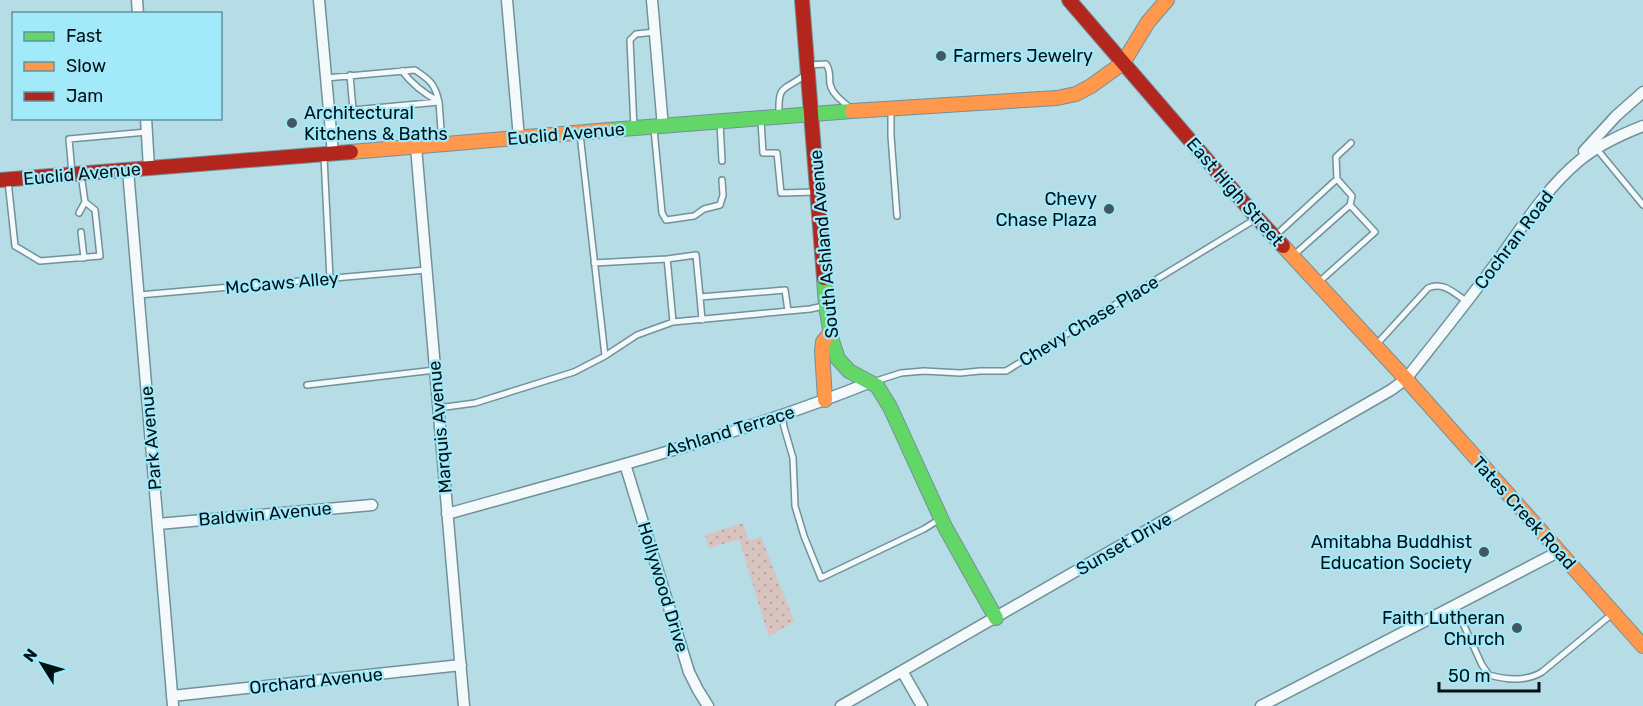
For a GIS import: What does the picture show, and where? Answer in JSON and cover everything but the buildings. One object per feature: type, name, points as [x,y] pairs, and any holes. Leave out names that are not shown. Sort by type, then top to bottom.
[{"type":"main road","name":"South Ashland Avenue","points":[[802,0],[826,306],[835,353],[843,365],[857,376],[871,382],[882,392],[941,518],[996,618]]},
{"type":"main road","name":"East High Street","points":[[1069,0],[1257,218],[1406,380]]},
{"type":"main road","points":[[1123,63],[1148,22],[1167,0]]},
{"type":"main road","name":"Euclid Avenue","points":[[4,180],[580,132],[891,108],[1057,98],[1076,94],[1123,63]]},
{"type":"main road","points":[[825,400],[822,350],[823,342],[830,333]]},
{"type":"main road","name":"Tates Creek Road","points":[[1406,380],[1643,646]]},
{"type":"street","points":[[319,0],[326,78],[328,154]]},
{"type":"street","points":[[507,0],[519,138]]},
{"type":"street","points":[[652,0],[659,127]]},
{"type":"street","points":[[1566,172],[1616,116],[1643,92]]},
{"type":"street","points":[[146,120],[149,168]]},
{"type":"street","name":"Cochran Road","points":[[1406,380],[1566,172],[1596,148],[1643,126]]},
{"type":"street","name":"Marquis Avenue","points":[[416,147],[464,706]]},
{"type":"street","name":"Park Avenue","points":[[128,170],[172,701]]},
{"type":"street","name":"Sunset Drive","points":[[841,706],[1389,392],[1406,380]]},
{"type":"street","name":"Ashland Terrace","points":[[447,514],[625,464],[782,415],[871,382]]},
{"type":"street","name":"Hollywood Drive","points":[[625,464],[689,672],[708,706]]},
{"type":"street","name":"Baldwin Avenue","points":[[158,524],[372,505]]},
{"type":"street","points":[[1261,706],[1558,552]]},
{"type":"street","name":"Orchard Avenue","points":[[172,701],[461,665]]},
{"type":"street","points":[[902,671],[922,706]]},
{"type":"lane","points":[[634,129],[630,40],[636,34],[655,32]]},
{"type":"lane","points":[[779,117],[779,94],[785,87],[794,84],[808,68],[826,64],[831,71],[831,88],[839,99],[854,111]]},
{"type":"lane","points":[[326,78],[415,70],[431,81],[437,90],[442,145]]},
{"type":"lane","points":[[402,71],[412,83],[439,102]]},
{"type":"lane","points":[[350,75],[353,110],[439,102]]},
{"type":"lane","points":[[891,108],[897,216]]},
{"type":"lane","points":[[761,118],[763,153],[777,153],[781,193],[818,192]]},
{"type":"lane","points":[[720,122],[722,161]]},
{"type":"lane","points":[[659,127],[662,213],[666,220],[694,216],[704,208],[720,205],[723,195],[722,180]]},
{"type":"lane","points":[[4,180],[15,246],[40,261],[100,256],[95,210],[85,202],[69,139],[147,132]]},
{"type":"lane","points":[[580,132],[605,356]]},
{"type":"lane","points":[[1293,257],[1350,205],[1352,196],[1336,179],[1336,157],[1351,143]]},
{"type":"lane","points":[[1596,148],[1643,205]]},
{"type":"lane","points":[[328,154],[330,279]]},
{"type":"lane","points":[[1274,237],[1336,179]]},
{"type":"lane","points":[[80,213],[85,202]]},
{"type":"lane","points":[[1317,284],[1375,232],[1350,205]]},
{"type":"lane","name":"Chevy Chase Place","points":[[871,382],[891,375],[924,371],[960,373],[1006,371],[1257,218]]},
{"type":"lane","points":[[81,232],[84,258]]},
{"type":"lane","points":[[594,263],[696,255],[702,320]]},
{"type":"lane","points":[[668,259],[673,322]]},
{"type":"lane","name":"McCaws Alley","points":[[139,295],[426,270]]},
{"type":"lane","points":[[1375,346],[1428,288],[1436,285],[1442,286],[1466,302]]},
{"type":"lane","points":[[700,297],[785,290],[788,311]]},
{"type":"lane","points":[[438,408],[475,403],[574,372],[605,356],[637,335],[673,322],[826,306]]},
{"type":"lane","points":[[307,385],[435,370]]},
{"type":"lane","points":[[782,415],[793,458],[795,506],[821,578],[924,529],[941,518]]},
{"type":"lane","points":[[1455,606],[1485,670],[1489,675],[1502,679],[1531,679],[1614,613]]},
{"type":"shaded area","points":[[743,523],[749,541],[761,537],[794,621],[769,637],[739,539],[709,548],[705,535]]},
{"type":"traffic: fast","points":[[609,130],[852,111]]},
{"type":"traffic: fast","points":[[824,278],[832,341],[838,359],[849,371],[877,386],[890,407],[945,527],[996,618]]},
{"type":"traffic: slow","points":[[852,111],[1057,98],[1076,94],[1123,63],[1148,22],[1167,0]]},
{"type":"traffic: slow","points":[[351,152],[609,130]]},
{"type":"traffic: slow","points":[[1283,246],[1406,379],[1643,646]]},
{"type":"traffic: slow","points":[[825,400],[822,350],[823,342],[830,333]]},
{"type":"traffic: jam","points":[[802,0],[824,278]]},
{"type":"traffic: jam","points":[[1069,0],[1283,246]]},
{"type":"traffic: jam","points":[[0,180],[351,152]]},
{"type":"place","name":"Farmers Jewelry","points":[[941,56]]},
{"type":"place","name":"Architectural Kitchens & Baths","points":[[292,123]]},
{"type":"place","name":"Chevy Chase Plaza","points":[[1109,209]]},
{"type":"place","name":"Amitabha Buddhist Education Society","points":[[1484,552]]},
{"type":"place","name":"Faith Lutheran Church","points":[[1517,628]]}]
